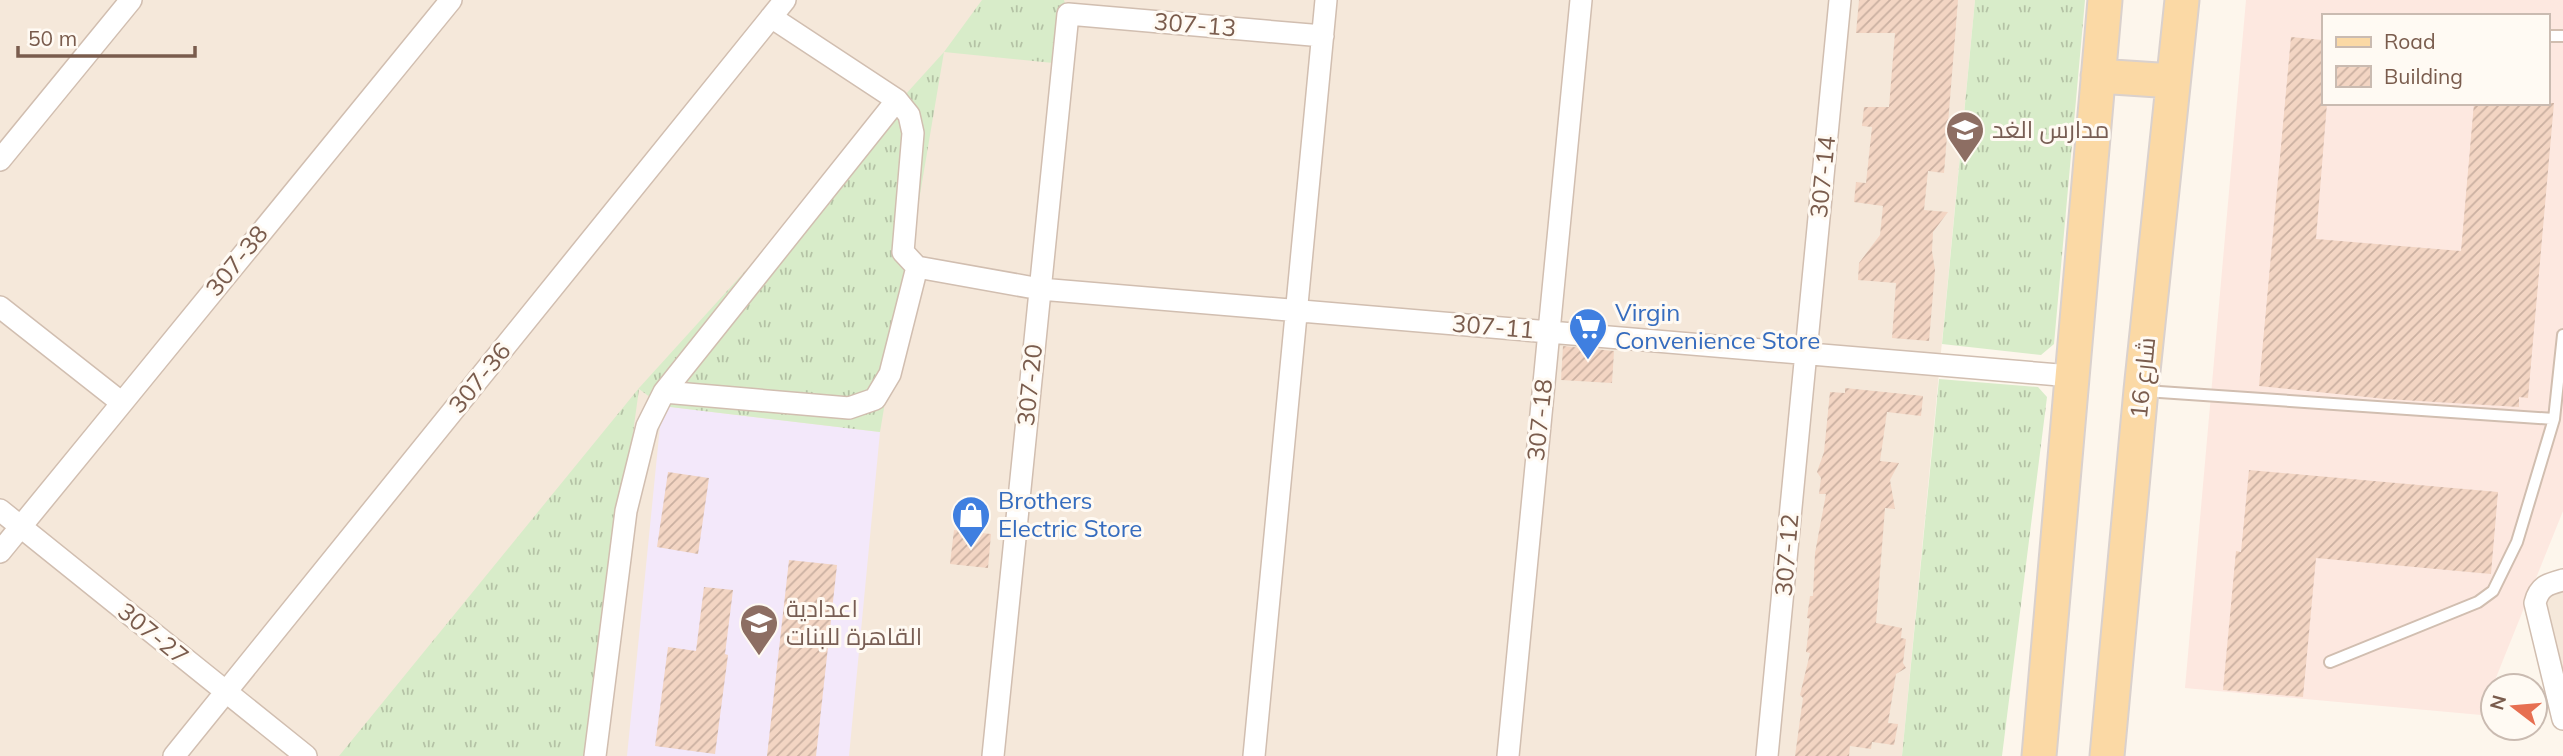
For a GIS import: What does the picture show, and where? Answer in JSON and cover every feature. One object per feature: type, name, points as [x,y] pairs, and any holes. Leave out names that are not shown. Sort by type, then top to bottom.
[{"type":"main road","points":[[2039,756],[2105,0]]},
{"type":"main road","name":"شارع 16","points":[[2107,756],[2141,390],[2182,0]]},
{"type":"main road","points":[[2098,76],[2173,81]]},
{"type":"street","points":[[0,160],[131,0]]},
{"type":"street","name":"307-38","points":[[0,552],[451,0]]},
{"type":"street","name":"307-36","points":[[174,756],[785,0]]},
{"type":"street","points":[[1254,756],[1326,0]]},
{"type":"street","name":"307-18","points":[[1508,756],[1581,0]]},
{"type":"street","name":"307-14","points":[[1806,353],[1840,0]]},
{"type":"street","name":"307-13","points":[[1068,14],[1323,36]]},
{"type":"street","name":"307-20","points":[[993,756],[1068,14]]},
{"type":"street","points":[[664,392],[849,408],[875,400],[890,374],[917,267],[903,252],[913,133],[909,115],[897,100],[771,17]]},
{"type":"street","points":[[596,756],[626,511],[647,425],[664,392],[897,100]]},
{"type":"street","name":"307-11","points":[[917,267],[1040,289],[2071,376]]},
{"type":"street","points":[[0,307],[122,403]]},
{"type":"street","name":"307-12","points":[[1768,756],[1806,353]]},
{"type":"street","name":"307-27","points":[[0,510],[306,756]]},
{"type":"street","points":[[2563,580],[2544,586],[2535,603],[2563,719]]},
{"type":"lane","points":[[2330,662],[2478,602],[2493,591],[2517,542],[2554,419],[2563,335]]},
{"type":"lane","points":[[2141,390],[2554,419]]},
{"type":"shaded area","points":[[0,0],[1975,0],[1902,756],[0,756]]},
{"type":"shaded area","points":[[2246,0],[2563,0],[2563,511],[2498,672],[2479,672],[2479,715],[2185,688]]},
{"type":"shaded area","points":[[662,406],[880,432],[849,756],[627,756]]},
{"type":"shaded area","points":[[2563,580],[2563,719],[2538,593]]},
{"type":"green space","points":[[982,0],[1064,0],[1068,14],[1063,64],[944,52]]},
{"type":"green space","points":[[1975,0],[2085,0],[2054,344],[2041,355],[1942,344]]},
{"type":"green space","points":[[944,52],[880,432],[662,406],[639,389],[589,756],[339,756],[639,388]]},
{"type":"green space","points":[[1939,379],[2038,387],[2047,397],[2002,756],[1902,756]]},
{"type":"building","points":[[1859,0],[1958,0],[1944,173],[1928,171],[1924,210],[1948,212],[1933,232],[1935,270],[1929,341],[1892,338],[1896,283],[1858,280],[1859,263],[1880,235],[1883,206],[1854,202],[1856,182],[1866,183],[1872,127],[1862,126],[1864,107],[1889,107],[1895,33],[1856,33]]},
{"type":"building","points":[[2291,37],[2322,40],[2322,105],[2327,105],[2316,239],[2461,251],[2474,105],[2554,103],[2528,398],[2519,397],[2519,407],[2386,399],[2259,386]]},
{"type":"building","points":[[1563,346],[1614,351],[1612,383],[1561,380]]},
{"type":"building","points":[[1845,388],[1923,396],[1921,416],[1887,412],[1880,461],[1899,463],[1890,480],[1895,509],[1885,508],[1876,623],[1902,628],[1901,638],[1906,639],[1903,663],[1906,668],[1896,674],[1888,723],[1898,724],[1894,745],[1872,742],[1871,749],[1850,746],[1849,756],[1795,756],[1803,698],[1800,695],[1810,653],[1806,652],[1810,619],[1807,618],[1810,596],[1813,596],[1815,553],[1826,494],[1819,494],[1821,478],[1817,472],[1824,452],[1830,392],[1845,393]]},
{"type":"building","points":[[2249,470],[2498,492],[2491,574],[2316,558],[2303,697],[2223,690],[2236,551],[2241,552]]},
{"type":"building","points":[[668,472],[709,478],[698,554],[657,547]]},
{"type":"building","name":"Brothers Electric Store","points":[[954,530],[991,534],[988,568],[950,564]]},
{"type":"building","points":[[789,560],[837,565],[816,756],[767,756]]},
{"type":"building","points":[[704,587],[733,590],[725,654],[728,655],[715,754],[655,746],[668,647],[696,651]]},
{"type":"place","name":"مدارس الغد","points":[[1965,164]]},
{"type":"place","name":"Virgin Convenience Store","points":[[1588,361]]},
{"type":"place","name":"Brothers Electric Store","points":[[971,549]]},
{"type":"place","name":"اعدادية القاهرة للبنات","points":[[759,657]]}]
